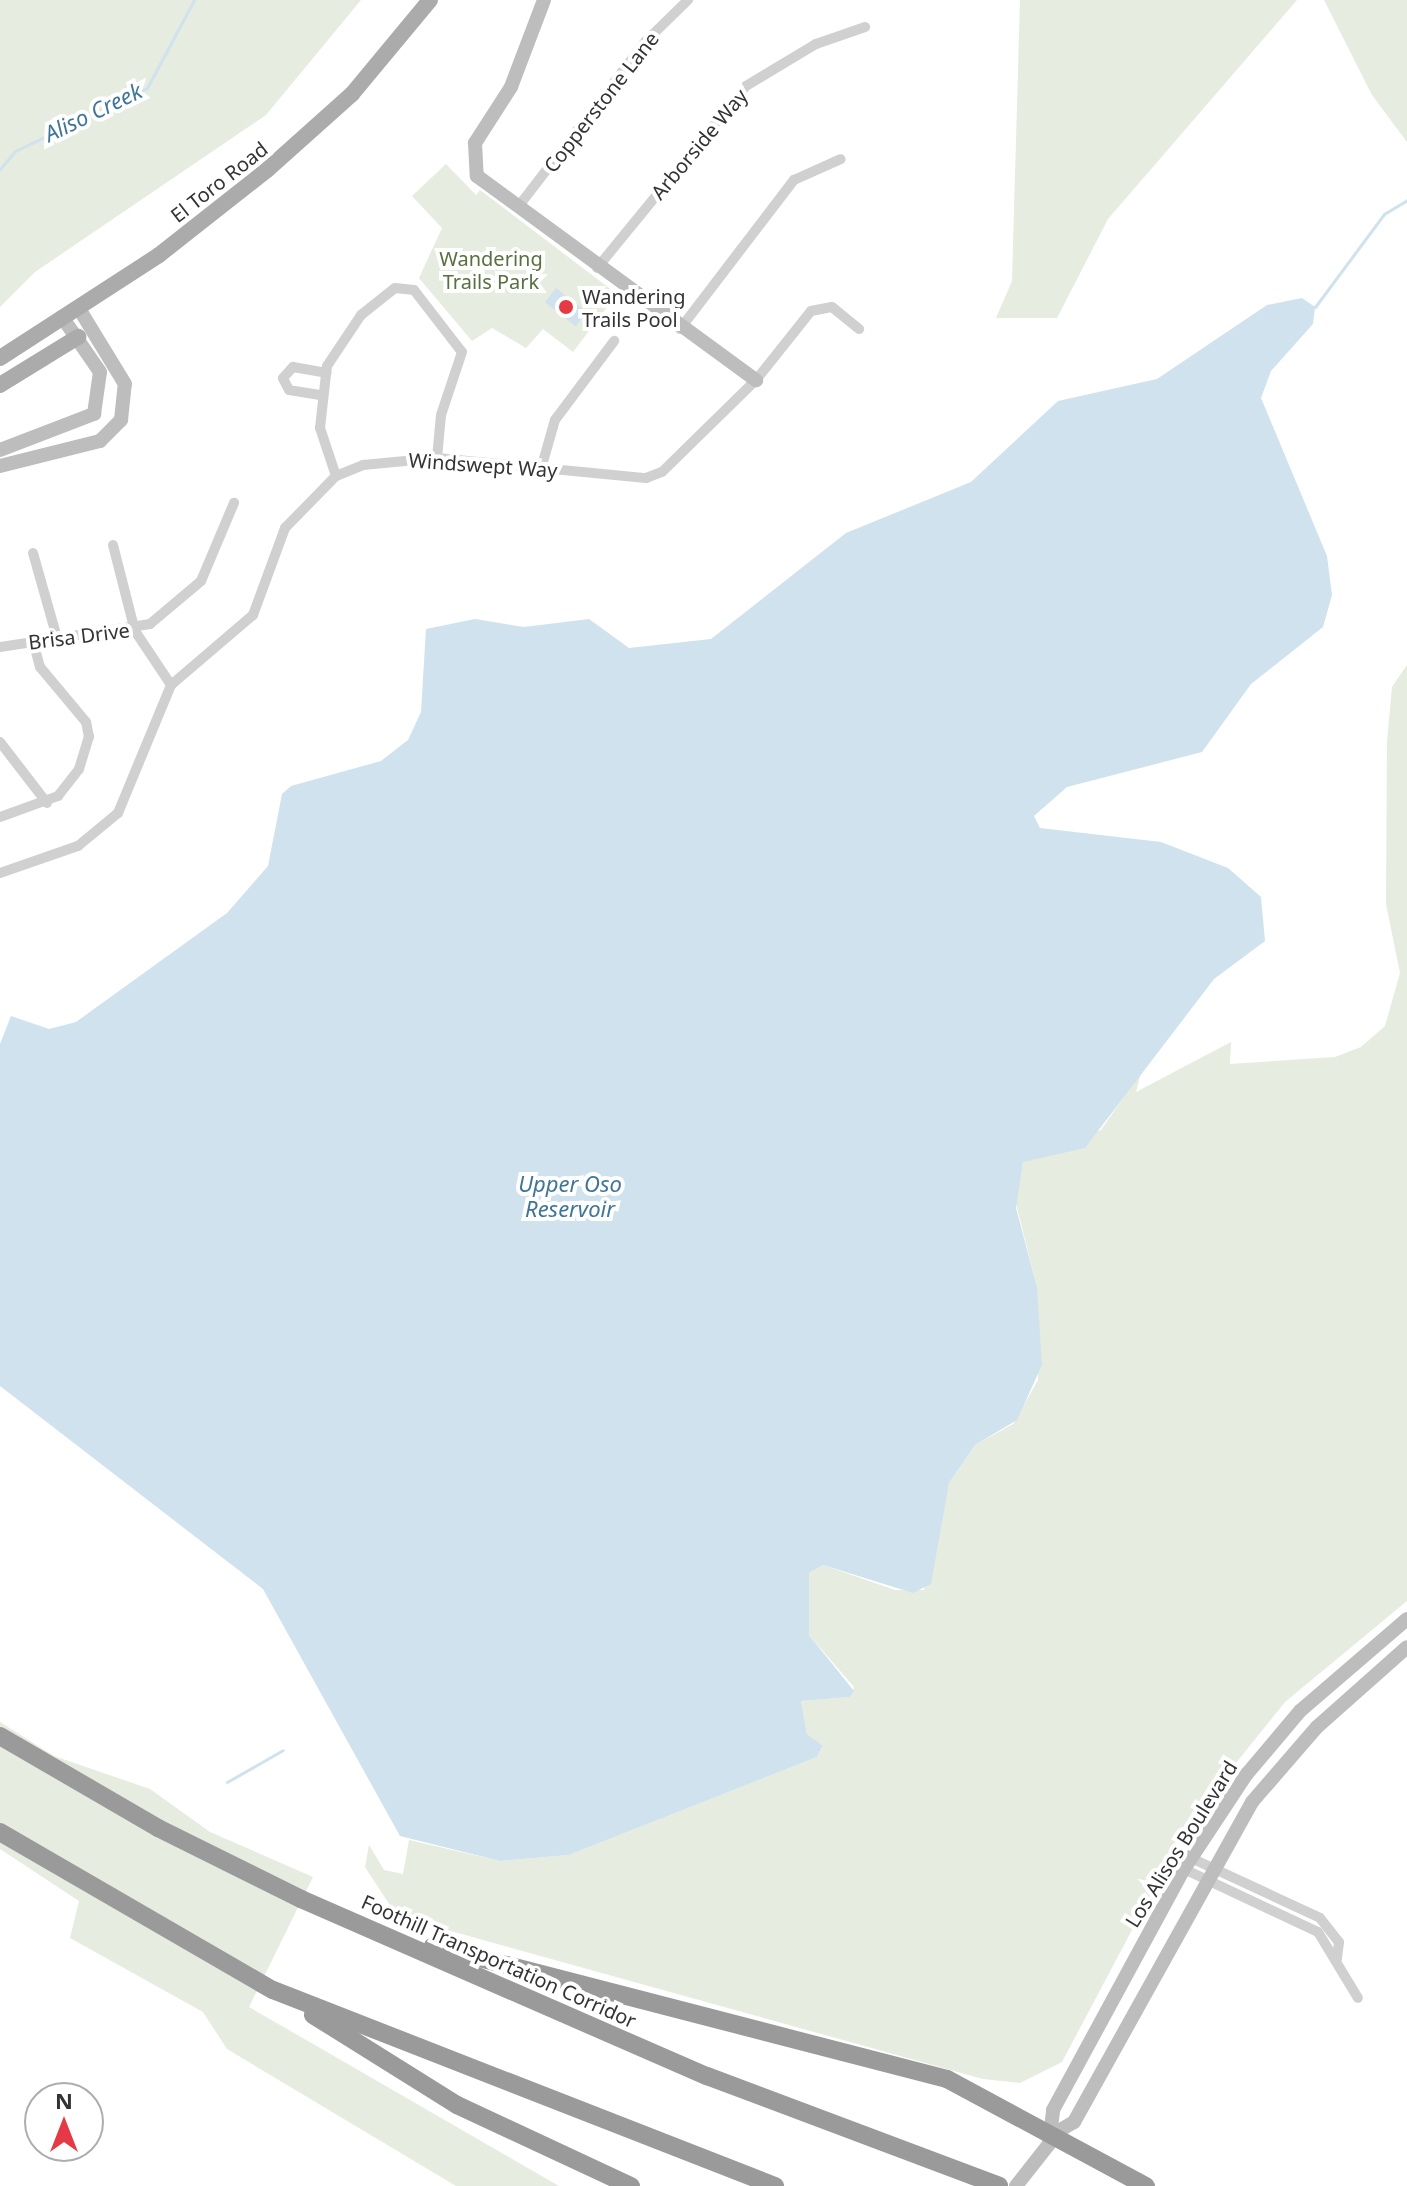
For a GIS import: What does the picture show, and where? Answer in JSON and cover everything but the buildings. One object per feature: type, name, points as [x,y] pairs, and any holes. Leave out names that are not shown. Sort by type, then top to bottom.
[{"type":"highway","name":"Foothill Transportation Corridor","points":[[0,1736],[158,1828],[301,1899],[707,2076],[999,2186]]},
{"type":"highway","points":[[0,1832],[273,1990],[457,2105],[631,2186]]},
{"type":"highway","points":[[377,1932],[902,2066],[1055,2133],[1146,2186]]},
{"type":"highway","points":[[273,1990],[775,2186]]},
{"type":"main road","name":"El Toro Road","points":[[0,358],[159,255],[327,119],[430,0]]},
{"type":"main road","points":[[544,0],[511,87],[471,158],[477,176],[680,329],[756,380]]},
{"type":"main road","points":[[0,466],[100,441],[121,420],[125,384],[78,307]]},
{"type":"main road","points":[[0,450],[94,414],[100,372],[62,317]]},
{"type":"main road","points":[[0,385],[78,337]]},
{"type":"main road","name":"Los Alisos Boulevard","points":[[1055,2133],[1053,2110],[1188,1864],[1246,1775],[1300,1711],[1407,1619]]},
{"type":"main road","name":"Los Alisos Boulevard","points":[[1016,2186],[1055,2133],[1074,2122],[1207,1873],[1293,1753],[1407,1647]]},
{"type":"street","name":"Copperstone Lane","points":[[518,207],[646,41],[688,0]]},
{"type":"street","name":"Arborside Way","points":[[597,268],[746,86],[816,44],[865,27]]},
{"type":"street","points":[[680,329],[794,180],[841,159]]},
{"type":"street","points":[[336,476],[322,442],[320,395],[326,373],[361,315],[395,288],[414,290],[462,352],[441,415],[437,458]]},
{"type":"street","name":"Windswept Way","points":[[0,873],[78,846],[118,813],[171,685],[253,615],[285,528],[336,476],[363,465],[437,458],[541,469],[655,476],[756,380],[811,311],[832,307],[859,329]]},
{"type":"street","points":[[541,469],[555,420],[614,341]]},
{"type":"street","points":[[320,395],[289,390],[283,378],[293,367],[326,373]]},
{"type":"street","name":"Brisa Drive","points":[[0,647],[135,631],[185,600],[201,581],[234,503]]},
{"type":"street","points":[[113,545],[135,631],[171,685]]},
{"type":"street","points":[[33,553],[57,638]]},
{"type":"street","points":[[0,817],[47,803],[73,780],[89,728],[40,667],[33,641]]},
{"type":"street","points":[[0,742],[47,803]]},
{"type":"street","points":[[1188,1864],[1303,1923],[1337,1959],[1358,1998]]},
{"type":"green space","points":[[0,0],[361,0],[266,115],[35,272],[0,307]]},
{"type":"green space","points":[[1020,0],[1297,0],[1108,219],[1057,318],[996,318],[1012,281]]},
{"type":"green space","points":[[1324,0],[1407,0],[1407,142],[1372,95]]},
{"type":"green space","name":"Wandering Trails Park","points":[[446,164],[476,195],[480,190],[617,294],[573,352],[543,329],[526,348],[492,328],[472,341],[419,278],[442,228],[412,196]]},
{"type":"green space","points":[[1407,665],[1407,1601],[1285,1702],[1219,1784],[1168,1862],[1062,2062],[1020,2083],[983,2079],[397,1916],[365,1867],[369,1845],[384,1870],[403,1874],[409,1840],[500,1861],[569,1855],[817,1757],[823,1747],[807,1734],[801,1701],[850,1697],[854,1687],[809,1635],[809,1573],[823,1565],[895,1590],[924,1590],[949,1483],[975,1445],[1013,1424],[1038,1380],[1037,1287],[1015,1200],[1023,1162],[1101,1130],[1141,1072],[1136,1092],[1231,1042],[1230,1064],[1335,1057],[1361,1047],[1385,1026],[1400,973],[1386,904],[1387,742],[1392,687]]},
{"type":"green space","points":[[0,1722],[54,1756],[150,1789],[210,1832],[313,1877],[249,2007],[559,2186],[456,2186],[227,2049],[203,2012],[70,1938],[79,1901],[0,1849]]},
{"type":"water","name":"Wandering Trails Pool","points":[[556,288],[587,312],[576,326],[545,302]]},
{"type":"water","name":"Upper Oso Reservoir","points":[[1302,298],[1315,307],[1313,324],[1271,371],[1261,398],[1327,556],[1332,595],[1323,627],[1251,684],[1202,752],[1067,787],[1034,816],[1040,828],[1161,842],[1228,868],[1261,897],[1265,941],[1214,979],[1085,1148],[1023,1162],[1016,1208],[1037,1287],[1042,1365],[1017,1420],[975,1445],[949,1483],[931,1584],[913,1593],[823,1565],[809,1573],[809,1635],[854,1691],[850,1697],[801,1701],[807,1734],[823,1746],[817,1757],[569,1855],[500,1861],[400,1836],[263,1589],[0,1386],[0,1044],[11,1016],[49,1029],[76,1022],[227,913],[268,866],[282,794],[291,786],[381,761],[408,740],[421,712],[426,629],[475,619],[524,627],[589,619],[629,648],[711,639],[846,533],[971,482],[1058,401],[1157,379],[1267,305]]},
{"type":"waterway","name":"Aliso Creek","points":[[0,169],[15,151],[147,88],[194,0]]},
{"type":"waterway","points":[[1315,307],[1384,214],[1407,200]]},
{"type":"waterway","points":[[227,1782],[283,1750]]},
{"type":"place","name":"Wandering Trails Pool","points":[[566,307]]}]
